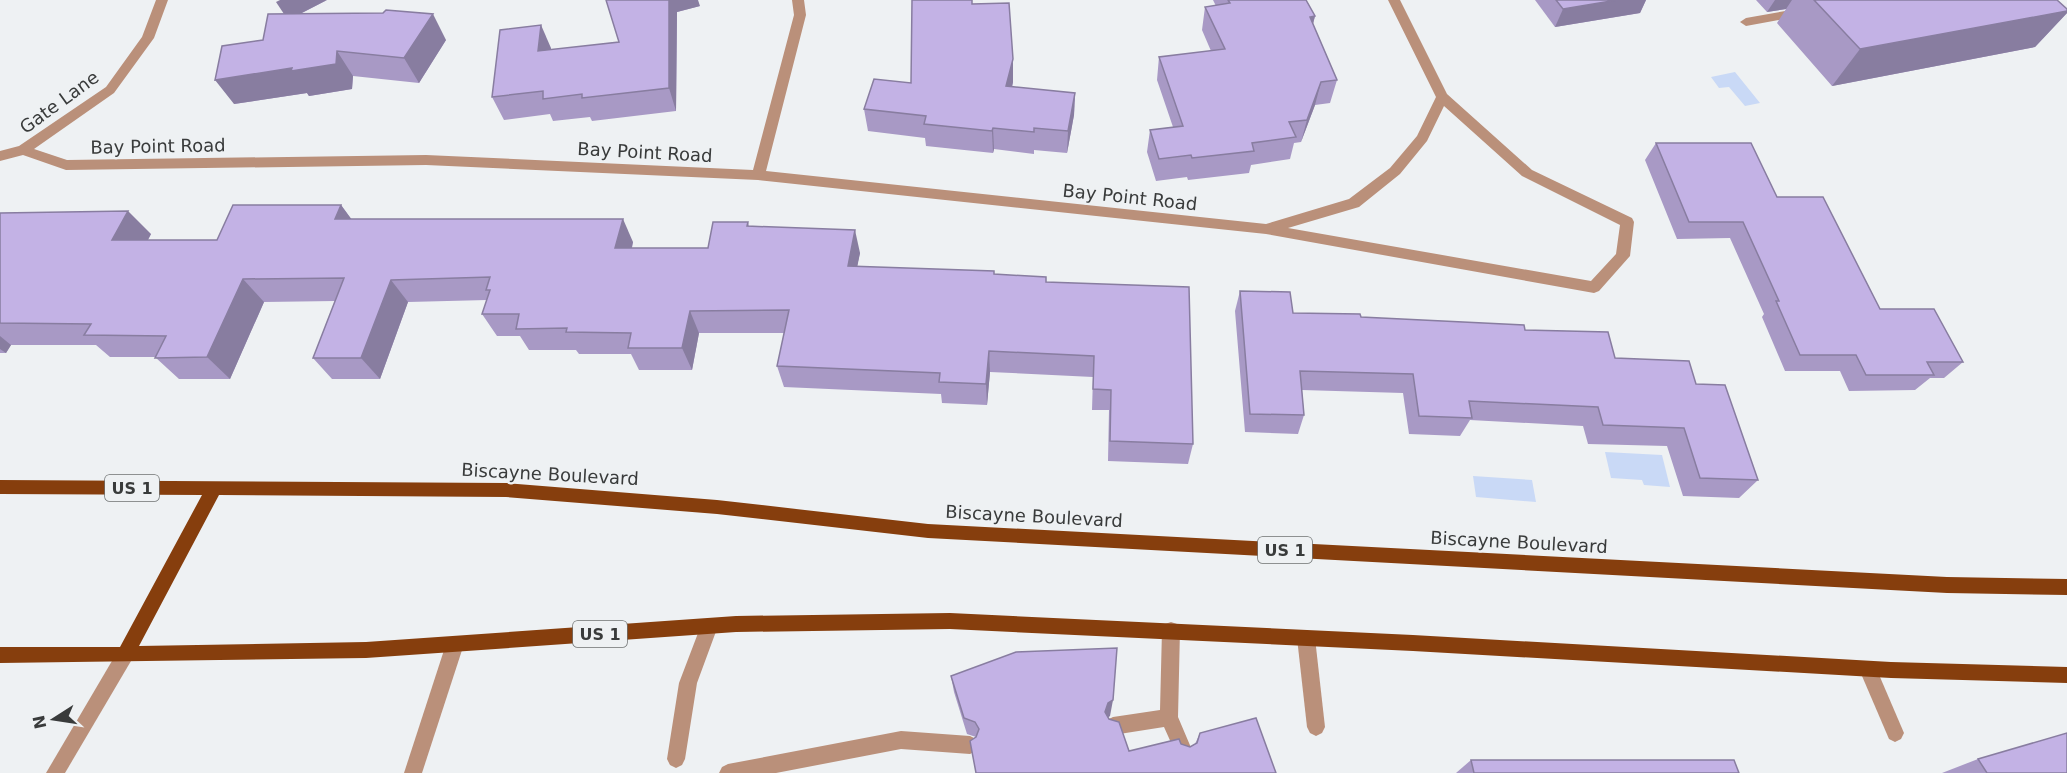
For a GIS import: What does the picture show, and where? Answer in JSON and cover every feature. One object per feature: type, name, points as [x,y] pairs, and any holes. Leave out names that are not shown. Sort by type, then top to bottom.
[{"type":"main road","name":"Biscayne Boulevard","points":[[0,487],[506,490],[735,508],[940,531],[1947,585],[2067,587]]},
{"type":"main road","points":[[125,655],[214,489]]},
{"type":"main road","name":"US 1","points":[[0,655],[366,650],[709,626],[841,621],[950,621],[1171,630],[1868,669],[2067,675]]},
{"type":"street","name":"Gate Lane","points":[[0,156],[23,150],[110,90],[148,38],[162,0]]},
{"type":"street","points":[[758,175],[800,15],[798,0]]},
{"type":"street","points":[[1394,0],[1442,97]]},
{"type":"street","points":[[1746,22],[1815,10]]},
{"type":"street","name":"Bay Point Road","points":[[23,150],[66,165],[426,160],[758,175],[1266,229],[1594,287],[1623,256],[1627,222],[1527,173],[1442,97],[1422,138],[1395,171],[1354,203],[1266,229]]},
{"type":"street","points":[[676,759],[688,683],[709,626]]},
{"type":"street","points":[[1171,630],[1169,717],[1183,750]]},
{"type":"street","points":[[1306,638],[1316,727]]},
{"type":"street","points":[[413,773],[455,644]]},
{"type":"street","points":[[55,773],[125,655]]},
{"type":"street","points":[[1868,669],[1895,733]]},
{"type":"street","points":[[1113,726],[1169,717]]},
{"type":"street","points":[[728,773],[901,740],[970,745]]},
{"type":"water","points":[[1735,72],[1760,103],[1745,106],[1729,87],[1719,88],[1711,77]]},
{"type":"water","points":[[1605,452],[1662,455],[1670,487],[1644,485],[1642,480],[1611,478]]},
{"type":"water","points":[[1473,476],[1532,480],[1536,502],[1476,497]]},
{"type":"building","points":[[606,0],[669,0],[669,88],[582,98],[582,94],[543,99],[543,91],[492,97],[500,30],[541,25],[538,51],[619,42]]},
{"type":"building","points":[[912,0],[972,0],[972,4],[1009,3],[1013,59],[1006,86],[1075,93],[1068,131],[1034,128],[1034,132],[993,128],[992,131],[924,124],[926,116],[864,109],[874,79],[911,83]]},
{"type":"building","points":[[1228,0],[1306,0],[1315,16],[1310,17],[1337,80],[1321,82],[1307,120],[1289,122],[1296,137],[1252,143],[1254,151],[1159,159],[1150,130],[1183,126],[1159,57],[1225,49],[1205,7],[1230,3]]},
{"type":"building","points":[[1556,0],[1617,0],[1563,9]]},
{"type":"building","points":[[1814,0],[2057,0],[2067,11],[1860,49]]},
{"type":"building","points":[[386,10],[433,14],[404,58],[337,51],[336,64],[291,71],[292,68],[215,80],[222,46],[263,40],[268,14],[383,13]]},
{"type":"building","points":[[1656,143],[1751,143],[1777,197],[1823,197],[1880,309],[1934,309],[1963,362],[1927,362],[1934,375],[1866,375],[1856,355],[1800,355],[1776,301],[1779,301],[1743,222],[1689,222]]},
{"type":"building","points":[[233,205],[341,205],[335,219],[623,219],[615,248],[708,248],[713,222],[748,222],[747,226],[855,230],[848,266],[994,271],[994,274],[1046,277],[1046,282],[1189,287],[1193,444],[1110,441],[1111,390],[1093,389],[1094,356],[989,351],[986,384],[939,382],[940,373],[777,366],[789,310],[690,311],[682,348],[628,348],[631,333],[566,332],[567,328],[516,329],[519,314],[482,314],[490,290],[486,290],[490,277],[391,280],[361,358],[313,358],[344,278],[243,279],[207,357],[155,358],[166,336],[84,335],[91,324],[0,323],[0,213],[128,211],[112,240],[217,240]]},
{"type":"building","points":[[1240,291],[1290,292],[1293,313],[1360,314],[1361,317],[1524,325],[1525,330],[1608,332],[1615,358],[1689,361],[1696,384],[1725,385],[1758,480],[1700,478],[1684,428],[1603,425],[1598,407],[1469,401],[1472,418],[1419,416],[1413,374],[1300,371],[1304,415],[1250,414]]},
{"type":"building","points":[[1117,648],[1113,700],[1108,703],[1105,712],[1109,719],[1119,722],[1129,751],[1179,739],[1181,744],[1190,747],[1197,743],[1200,733],[1256,718],[1276,773],[976,773],[970,741],[976,737],[979,729],[975,722],[964,718],[951,676],[1016,652]]},
{"type":"building","points":[[2067,733],[2067,773],[1987,773],[1978,759]]},
{"type":"building","points":[[1471,760],[1734,760],[1739,773],[1474,773]]}]
